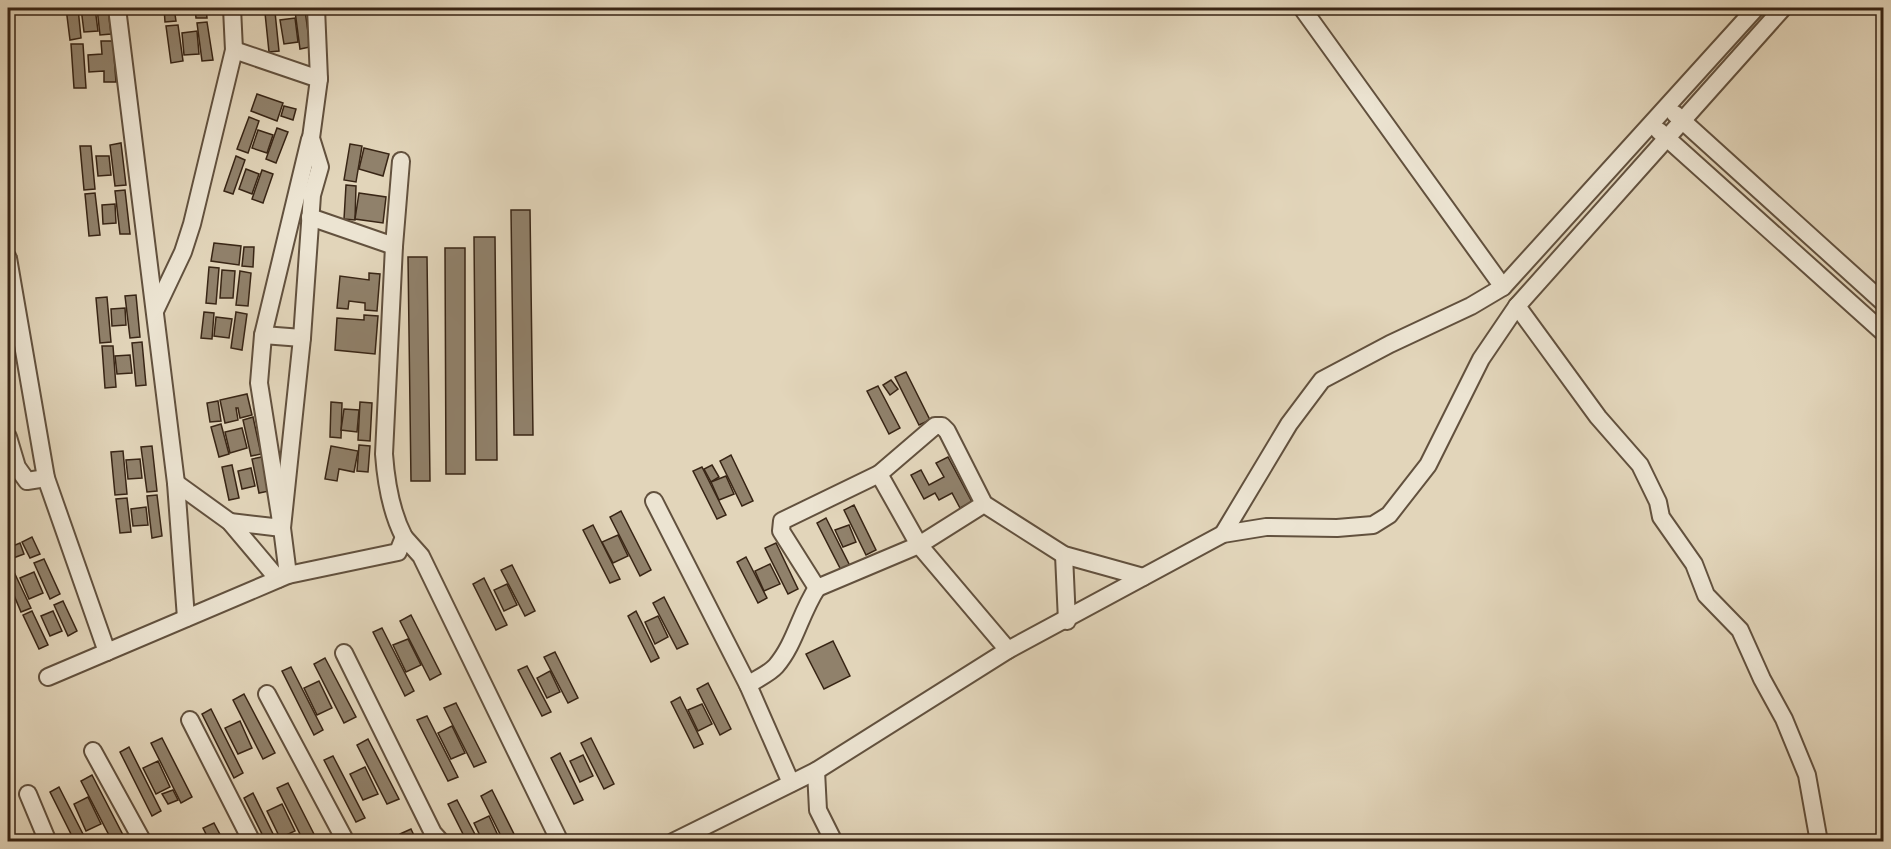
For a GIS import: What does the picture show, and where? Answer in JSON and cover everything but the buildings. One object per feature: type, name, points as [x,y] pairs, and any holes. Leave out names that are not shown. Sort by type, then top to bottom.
[{"type":"street","points":[[117,8],[176,483],[186,618]]},
{"type":"street","points":[[155,311],[183,252],[192,224],[234,50],[232,8]]},
{"type":"street","points":[[282,528],[259,383],[263,335],[311,138],[319,79],[316,8]]},
{"type":"street","points":[[1302,8],[1503,287]]},
{"type":"street","points":[[1223,534],[1289,424],[1322,380],[1390,344],[1471,306],[1503,287],[1756,8]]},
{"type":"street","points":[[673,842],[816,771],[1008,650],[1067,621],[1223,534],[1266,526],[1336,528],[1373,525],[1389,515],[1428,465],[1481,359],[1517,306],[1784,8]]},
{"type":"street","points":[[234,50],[319,79]]},
{"type":"street","points":[[1667,106],[1884,303]]},
{"type":"street","points":[[1651,124],[1884,333]]},
{"type":"street","points":[[283,577],[282,528],[302,338],[312,195],[320,167],[311,138]]},
{"type":"street","points":[[401,161],[394,246],[384,454],[386,482],[401,545]]},
{"type":"street","points":[[310,218],[394,246]]},
{"type":"street","points":[[8,258],[46,478],[107,652]]},
{"type":"street","points":[[1517,306],[1598,417],[1641,465],[1658,502],[1661,517],[1694,564],[1706,595],[1740,630],[1762,679],[1784,719],[1807,775],[1819,842]]},
{"type":"street","points":[[263,335],[302,338]]},
{"type":"street","points":[[817,588],[781,531],[782,521],[879,474],[935,426],[942,426],[947,431],[984,504],[1064,555],[1143,577]]},
{"type":"street","points":[[8,437],[17,467],[27,481],[46,478]]},
{"type":"street","points":[[879,474],[919,545],[1008,650]]},
{"type":"street","points":[[176,483],[230,522],[283,577]]},
{"type":"street","points":[[654,501],[748,685],[791,783]]},
{"type":"street","points":[[748,685],[776,666],[786,654],[805,607],[817,588],[919,545],[984,504]]},
{"type":"street","points":[[230,522],[282,528]]},
{"type":"street","points":[[48,677],[283,577],[401,545],[421,556],[560,842]]},
{"type":"street","points":[[1064,555],[1067,621]]},
{"type":"street","points":[[344,652],[433,833],[441,842]]},
{"type":"street","points":[[267,694],[346,842]]},
{"type":"street","points":[[190,720],[252,842]]},
{"type":"street","points":[[93,751],[143,842]]},
{"type":"street","points":[[816,771],[818,810],[834,842]]},
{"type":"street","points":[[28,794],[48,842]]}]
